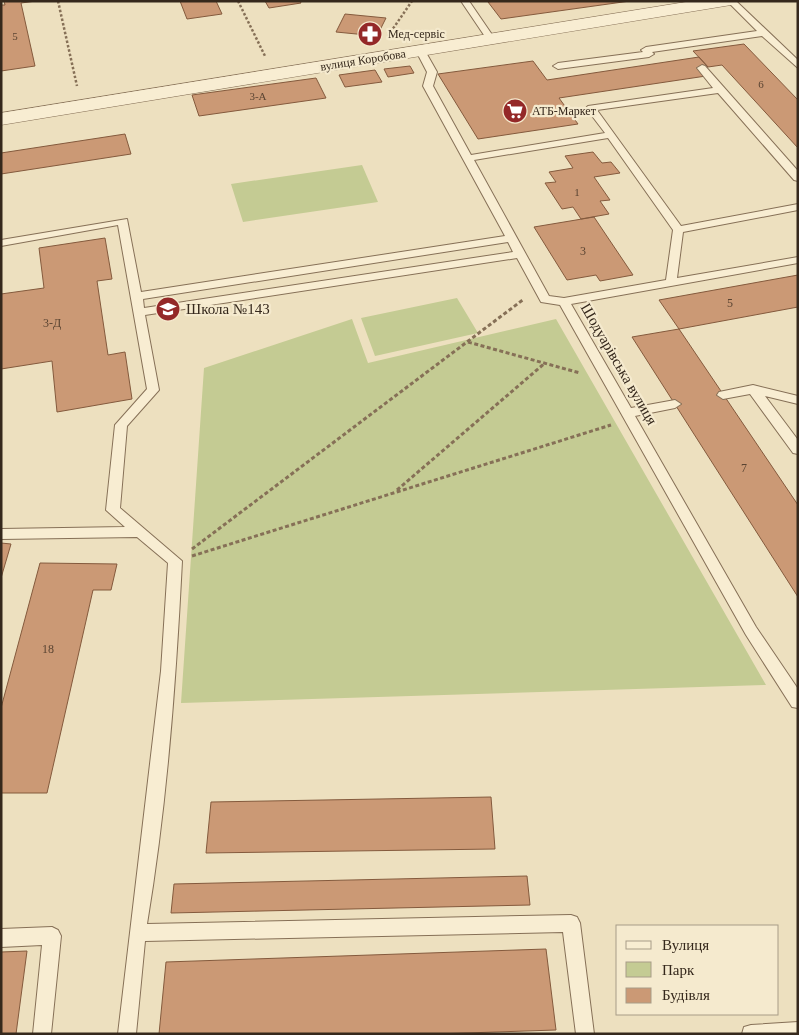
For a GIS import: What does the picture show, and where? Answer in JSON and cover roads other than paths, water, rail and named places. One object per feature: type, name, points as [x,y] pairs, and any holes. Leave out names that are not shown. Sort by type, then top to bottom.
[{"type":"street","name":"вулиця Коробова","points":[[2,117],[81,106],[725,1]]},
{"type":"lane","points":[[465,1],[491,39]]},
{"type":"lane","points":[[731,1],[798,66]]},
{"type":"lane","points":[[558,66],[649,54],[646,50],[763,33]]},
{"type":"lane","name":"Шодуарівська вулиця","points":[[421,51],[432,72],[428,86],[545,300],[564,302],[751,631],[798,702]]},
{"type":"lane","points":[[702,68],[798,178]]},
{"type":"lane","points":[[671,283],[678,230],[591,108],[720,90]]},
{"type":"lane","points":[[468,158],[611,135]]},
{"type":"lane","points":[[678,230],[798,208]]},
{"type":"lane","points":[[1,243],[123,221],[153,390],[121,425],[113,510],[175,561],[169,671],[147,874],[137,933],[127,1034]]},
{"type":"lane","points":[[136,296],[511,238]]},
{"type":"lane","points":[[139,312],[520,254]]},
{"type":"lane","points":[[564,302],[798,260]]},
{"type":"lane","points":[[723,394],[754,389],[798,400]]},
{"type":"lane","points":[[754,389],[798,450]]},
{"type":"lane","points":[[629,416],[675,404]]},
{"type":"lane","points":[[1,534],[140,532]]},
{"type":"lane","points":[[137,933],[571,923],[585,1034]]},
{"type":"lane","points":[[1,938],[52,936],[42,1034]]},
{"type":"lane","points":[[751,1034],[798,1031]]},
{"type":"place","name":"Мед-сервіс","points":[[370,34]]},
{"type":"place","name":"АТБ-Маркет","points":[[515,111]]},
{"type":"place","name":"Школа №143","points":[[168,309]]}]
